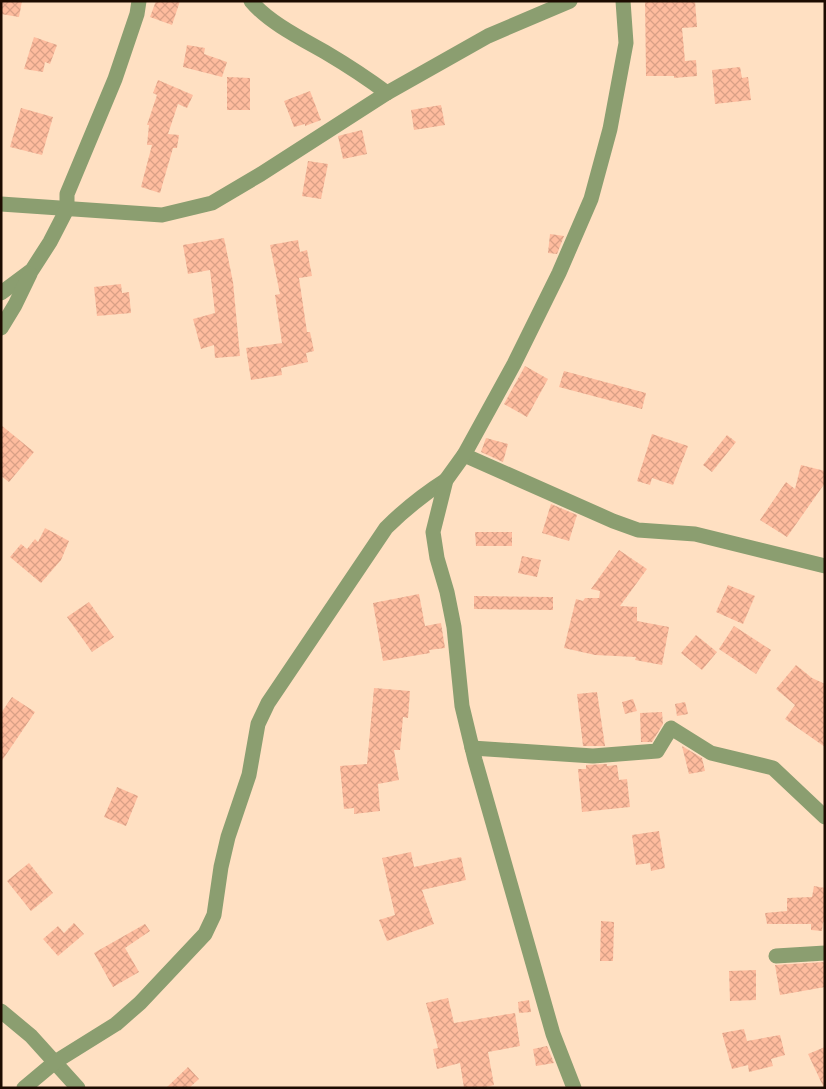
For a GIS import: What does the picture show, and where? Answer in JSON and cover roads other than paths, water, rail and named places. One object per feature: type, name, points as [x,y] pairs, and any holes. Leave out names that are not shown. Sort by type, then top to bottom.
[{"type":"street","points":[[1,328],[67,209],[67,194],[115,79],[137,14],[139,1]]},
{"type":"street","points":[[251,1],[257,8],[276,22],[359,72],[387,93]]},
{"type":"street","points":[[1,204],[162,215],[212,203],[261,174],[387,93],[488,36],[570,1]]},
{"type":"street","points":[[24,1088],[55,1062],[116,1024],[140,1002],[205,934],[214,914],[228,837],[249,775],[258,724],[268,703],[386,528],[424,494],[446,480],[464,455],[518,356],[558,274],[591,199],[610,130],[626,43],[623,1]]},
{"type":"street","points":[[1,293],[32,270]]},
{"type":"street","points":[[464,455],[613,521],[638,530],[695,534],[825,566]]},
{"type":"street","points":[[446,480],[434,532],[437,558],[447,592],[454,628],[462,706],[472,748],[554,1034],[574,1088]]},
{"type":"street","points":[[472,748],[593,756],[657,751],[671,728],[711,753],[773,768],[825,817]]},
{"type":"street","points":[[776,956],[825,953]]},
{"type":"street","points":[[1,1010],[31,1036],[78,1088]]}]
